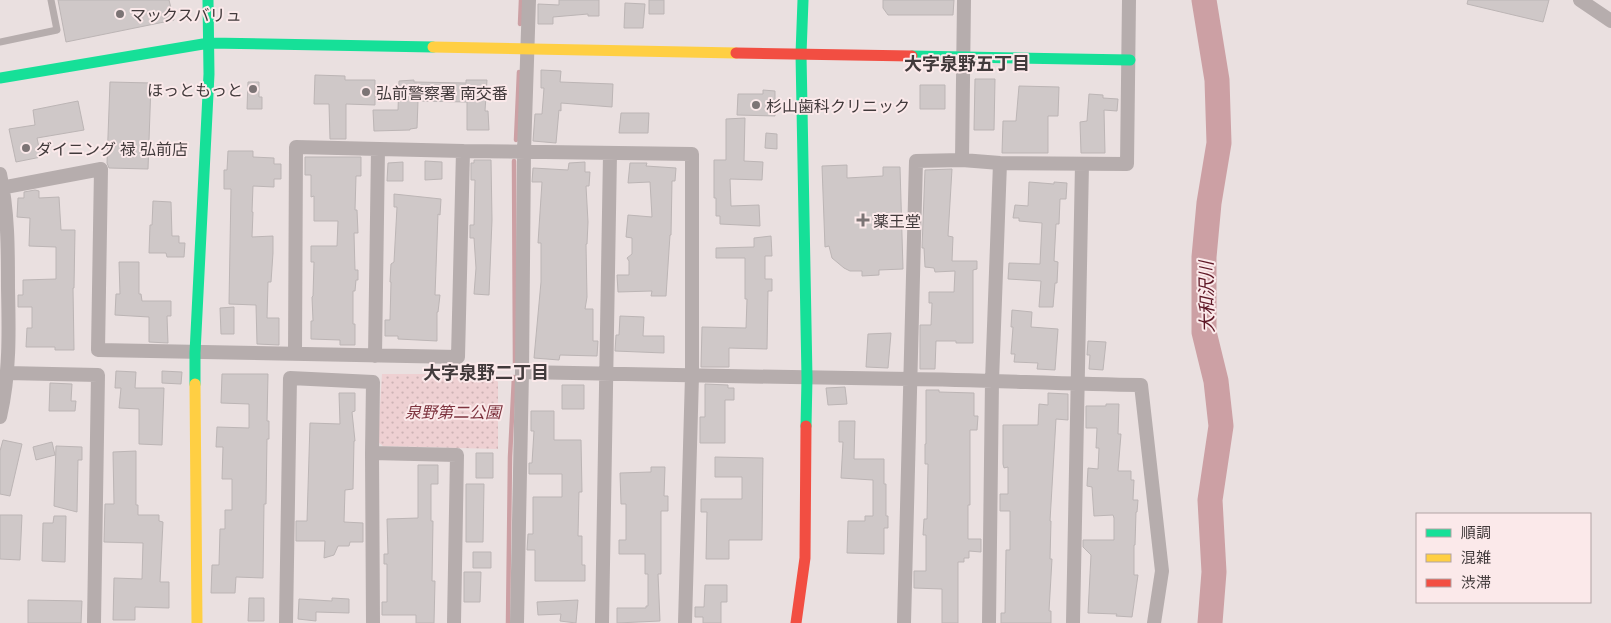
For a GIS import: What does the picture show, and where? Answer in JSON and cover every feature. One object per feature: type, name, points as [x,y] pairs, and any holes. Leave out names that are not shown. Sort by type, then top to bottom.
[{"type":"street","points":[[197,623],[195,353],[209,74],[208,0]]},
{"type":"street","points":[[517,623],[524,152],[530,0]]},
{"type":"street","points":[[796,623],[805,558],[807,378],[801,54],[803,0]]},
{"type":"street","points":[[962,160],[964,0]]},
{"type":"street","points":[[904,623],[916,161],[962,160],[1000,163],[1127,164],[1130,60],[1129,0]]},
{"type":"street","points":[[1580,0],[1611,21]]},
{"type":"street","points":[[0,78],[209,43],[1130,60]]},
{"type":"street","points":[[295,354],[296,147],[463,152],[692,154],[692,376],[685,623]]},
{"type":"street","points":[[375,356],[378,149]]},
{"type":"street","points":[[1,188],[101,169],[98,350],[458,357],[463,152]]},
{"type":"street","points":[[602,623],[610,154]]},
{"type":"street","points":[[989,623],[992,381],[1000,163]]},
{"type":"street","points":[[1073,623],[1082,164]]},
{"type":"street","points":[[0,174],[8,238],[9,325],[7,373],[0,417]]},
{"type":"street","points":[[522,372],[1141,385],[1162,571],[1154,623]]},
{"type":"street","points":[[7,373],[98,375],[94,623]]},
{"type":"street","points":[[286,623],[290,378],[373,382],[373,623]]},
{"type":"street","points":[[372,453],[457,455],[454,623]]},
{"type":"lane","points":[[0,42],[56,30],[51,0]]},
{"type":"green space","name":"泉野第二公園","points":[[382,374],[454,374],[493,377],[498,382],[498,449],[383,446],[378,442]]},
{"type":"building","name":"マックスバリュ","points":[[58,0],[169,0],[174,20],[66,42]]},
{"type":"building","points":[[559,0],[599,0],[599,16],[588,16],[588,14],[553,17],[553,24],[538,24],[538,4],[559,5]]},
{"type":"building","points":[[649,0],[664,0],[664,14],[649,14]]},
{"type":"building","points":[[883,0],[954,0],[953,15],[888,15],[883,8]]},
{"type":"building","points":[[1468,0],[1549,0],[1543,22],[1467,4]]},
{"type":"building","points":[[625,3],[645,4],[643,28],[624,28]]},
{"type":"building","points":[[541,70],[561,71],[560,82],[613,84],[612,107],[561,103],[556,143],[533,141],[535,114],[542,114],[544,88],[541,88]]},
{"type":"building","points":[[315,75],[345,76],[345,80],[375,80],[375,105],[346,104],[346,139],[330,139],[329,104],[314,104]]},
{"type":"building","points":[[975,79],[995,79],[994,130],[974,130]]},
{"type":"building","points":[[414,80],[414,82],[466,83],[466,80],[487,80],[485,111],[488,111],[489,130],[467,130],[467,102],[418,101],[417,128],[410,130],[374,131],[373,110],[398,110],[399,81]]},
{"type":"building","points":[[110,82],[151,83],[148,169],[109,168],[107,163]]},
{"type":"building","name":"ほっともっと","points":[[248,82],[259,82],[259,97],[262,97],[262,109],[247,109]]},
{"type":"building","points":[[920,85],[945,85],[945,109],[920,109]]},
{"type":"building","points":[[1019,86],[1059,87],[1058,116],[1048,116],[1048,153],[1002,153],[1003,121],[1016,121]]},
{"type":"building","name":"杉山歯科クリニック","points":[[763,90],[775,91],[775,116],[737,115],[738,94],[763,94]]},
{"type":"building","points":[[1089,94],[1103,95],[1103,98],[1118,99],[1117,111],[1104,110],[1105,153],[1081,153],[1080,122],[1087,121]]},
{"type":"building","points":[[78,101],[84,130],[37,138],[41,157],[16,162],[9,129],[35,125],[33,110]]},
{"type":"building","points":[[621,113],[649,113],[648,133],[619,133]]},
{"type":"building","points":[[745,118],[744,161],[763,162],[762,180],[730,179],[731,206],[759,205],[760,226],[720,224],[720,216],[716,216],[714,160],[726,160],[726,119]]},
{"type":"building","points":[[766,133],[777,134],[777,149],[765,148]]},
{"type":"building","points":[[228,151],[253,151],[253,157],[274,158],[274,164],[281,164],[281,179],[274,179],[274,187],[253,186],[252,212],[252,237],[273,236],[271,282],[268,282],[267,318],[279,318],[279,345],[257,344],[256,305],[229,304],[231,189],[224,189],[224,170],[227,170]]},
{"type":"building","points":[[305,157],[361,157],[361,176],[356,176],[355,210],[357,210],[358,233],[354,233],[355,270],[358,270],[358,280],[356,280],[355,291],[353,291],[355,345],[340,345],[340,340],[311,339],[314,262],[311,262],[311,246],[337,246],[338,221],[314,221],[314,196],[311,197],[311,175],[305,175]]},
{"type":"building","points":[[474,160],[491,160],[492,220],[489,295],[474,294],[476,268],[474,238],[470,238],[470,225],[474,225],[475,180],[471,180],[471,163],[474,163]]},
{"type":"building","points":[[425,161],[442,162],[442,179],[425,180]]},
{"type":"building","points":[[403,162],[403,181],[387,181],[388,163]]},
{"type":"building","points":[[585,162],[585,172],[590,172],[589,186],[586,186],[588,222],[586,244],[587,297],[585,309],[593,309],[593,341],[598,341],[597,356],[560,355],[559,360],[534,358],[541,282],[541,243],[538,243],[542,182],[532,182],[533,168],[568,170],[569,163]]},
{"type":"building","points":[[630,163],[647,163],[646,166],[676,168],[675,181],[672,181],[671,235],[666,296],[651,296],[652,291],[618,292],[617,275],[629,275],[629,261],[627,258],[632,254],[632,238],[626,237],[628,215],[652,217],[650,182],[628,183]]},
{"type":"building","points":[[847,165],[847,178],[883,176],[883,167],[900,167],[903,269],[879,270],[879,275],[862,276],[862,271],[850,271],[844,268],[832,258],[829,246],[825,247],[822,166]]},
{"type":"building","points":[[952,169],[948,236],[953,237],[952,261],[977,261],[977,269],[973,270],[973,343],[936,341],[935,369],[920,369],[920,325],[931,325],[932,303],[929,303],[929,292],[954,292],[955,271],[935,272],[934,268],[925,267],[924,248],[922,248],[925,170]]},
{"type":"building","points":[[1029,182],[1067,183],[1066,199],[1060,199],[1059,224],[1056,224],[1054,261],[1058,262],[1053,307],[1039,307],[1041,281],[1008,279],[1009,263],[1040,264],[1042,223],[1019,221],[1019,218],[1013,218],[1015,205],[1028,206]]},
{"type":"building","points":[[39,191],[39,198],[59,197],[61,230],[75,230],[73,288],[74,350],[55,350],[55,347],[26,347],[27,328],[32,328],[32,307],[18,307],[18,295],[23,295],[23,280],[56,279],[56,247],[29,246],[30,218],[17,217],[18,198],[24,198],[24,192]]},
{"type":"building","points":[[394,194],[441,199],[440,215],[438,214],[435,295],[440,295],[437,312],[437,341],[398,339],[398,336],[385,336],[385,320],[390,320],[391,264],[394,262],[397,207],[394,207]]},
{"type":"building","points":[[153,201],[171,202],[172,236],[179,236],[179,243],[185,243],[184,257],[167,257],[166,253],[149,253]]},
{"type":"building","points":[[771,236],[772,256],[765,256],[765,279],[772,279],[772,291],[768,291],[767,349],[729,348],[729,367],[701,367],[702,327],[746,328],[745,258],[716,258],[716,248],[754,247],[754,238]]},
{"type":"building","points":[[119,262],[139,262],[139,294],[141,294],[142,301],[171,301],[171,316],[167,316],[168,343],[149,342],[149,317],[115,315],[116,294],[120,294]]},
{"type":"building","points":[[234,307],[234,334],[221,334],[220,308]]},
{"type":"building","points":[[1012,310],[1032,312],[1031,327],[1058,329],[1055,370],[1037,369],[1038,363],[1014,362],[1015,354],[1011,354]]},
{"type":"building","points":[[620,316],[644,317],[643,336],[664,336],[664,353],[615,351],[616,335],[619,335]]},
{"type":"building","points":[[891,333],[888,368],[866,367],[868,334]]},
{"type":"building","points":[[1088,341],[1106,342],[1103,370],[1089,369]]},
{"type":"building","points":[[116,371],[136,372],[135,388],[164,388],[162,445],[139,444],[139,409],[119,408],[121,388],[115,388]]},
{"type":"building","points":[[162,371],[182,372],[181,384],[162,383]]},
{"type":"building","points":[[222,374],[268,374],[267,421],[269,421],[269,439],[267,439],[266,504],[264,504],[263,578],[236,577],[235,593],[211,593],[212,565],[219,565],[220,529],[225,529],[225,510],[232,510],[232,479],[222,479],[223,447],[216,447],[217,427],[249,428],[249,404],[221,403]]},
{"type":"building","points":[[50,383],[72,384],[71,401],[76,401],[75,411],[49,411]]},
{"type":"building","points":[[705,384],[728,385],[728,388],[734,388],[734,400],[725,400],[725,443],[700,443],[700,417],[705,417]]},
{"type":"building","points":[[562,385],[584,385],[584,409],[562,409]]},
{"type":"building","points":[[845,387],[847,404],[828,405],[826,388]]},
{"type":"building","points":[[926,390],[974,393],[974,416],[978,416],[977,430],[970,430],[968,539],[981,539],[981,552],[969,551],[969,558],[964,558],[964,562],[958,562],[958,623],[942,623],[942,589],[914,588],[914,571],[926,571],[926,535],[923,535],[924,519],[927,519],[928,464],[925,464]]},
{"type":"building","points":[[339,393],[355,393],[355,411],[352,412],[355,441],[353,489],[345,490],[344,522],[363,523],[363,542],[350,542],[349,546],[338,546],[334,555],[324,558],[325,541],[296,541],[296,521],[307,521],[310,423],[340,424]]},
{"type":"building","points":[[1048,393],[1068,394],[1068,420],[1056,419],[1050,521],[1050,559],[1052,559],[1049,611],[1051,611],[1051,623],[1001,623],[1001,613],[1005,613],[1006,550],[1010,550],[1010,511],[1000,511],[1000,494],[1008,494],[1008,467],[1004,468],[1003,464],[1003,425],[1038,425],[1039,404],[1048,405]]},
{"type":"building","points":[[1106,404],[1119,404],[1118,434],[1121,434],[1118,471],[1131,471],[1131,480],[1134,480],[1133,500],[1138,500],[1134,545],[1134,575],[1138,575],[1132,617],[1116,616],[1117,614],[1088,613],[1091,555],[1083,547],[1083,540],[1114,540],[1114,518],[1113,515],[1094,516],[1092,487],[1087,486],[1088,468],[1098,469],[1099,448],[1096,448],[1097,428],[1086,428],[1086,406],[1106,406]]},
{"type":"building","points":[[531,411],[554,411],[554,440],[581,440],[582,492],[579,492],[578,536],[582,536],[582,565],[585,565],[585,581],[535,581],[535,550],[527,550],[528,534],[533,534],[533,497],[562,497],[562,474],[529,474],[529,463],[532,463],[534,431],[531,431]]},
{"type":"building","points":[[839,421],[855,421],[854,459],[884,459],[888,528],[884,528],[884,554],[847,553],[848,521],[865,521],[865,516],[873,516],[873,480],[841,478],[843,442],[839,442]]},
{"type":"building","points":[[3,440],[22,444],[10,496],[0,494],[0,451]]},
{"type":"building","points":[[52,442],[55,455],[36,460],[33,447]]},
{"type":"building","points":[[56,446],[82,447],[82,460],[78,460],[77,512],[54,506]]},
{"type":"building","points":[[136,451],[136,505],[138,505],[138,515],[159,515],[159,521],[163,522],[160,582],[169,582],[169,608],[135,607],[135,620],[113,620],[114,578],[142,579],[143,543],[104,542],[105,504],[114,504],[113,452]]},
{"type":"building","points":[[476,453],[493,453],[493,478],[476,478]]},
{"type":"building","points":[[715,457],[763,458],[762,540],[729,540],[729,559],[706,559],[707,512],[701,512],[701,499],[742,499],[742,477],[715,477]]},
{"type":"building","points":[[418,465],[438,465],[438,484],[431,484],[431,521],[433,521],[432,581],[435,581],[434,623],[416,623],[416,615],[382,615],[382,602],[387,602],[387,564],[384,564],[384,554],[388,554],[387,519],[418,518]]},
{"type":"building","points":[[651,467],[665,467],[664,496],[668,496],[668,511],[661,511],[661,574],[658,574],[660,621],[617,623],[617,608],[646,608],[648,606],[648,574],[645,574],[645,554],[619,554],[619,540],[626,540],[626,504],[621,504],[620,473],[651,472]]},
{"type":"building","points":[[466,484],[484,484],[483,542],[466,542]]},
{"type":"building","points":[[0,515],[22,515],[20,560],[0,559]]},
{"type":"building","points":[[54,516],[66,516],[65,562],[42,561],[43,523],[53,523]]},
{"type":"building","points":[[473,552],[491,552],[491,568],[473,568]]},
{"type":"building","points":[[464,572],[481,572],[480,602],[464,602]]},
{"type":"building","points":[[705,585],[727,585],[727,602],[721,602],[721,623],[703,623],[703,617],[695,617],[695,607],[704,607]]},
{"type":"building","points":[[249,598],[264,598],[264,621],[248,621]]},
{"type":"building","points":[[332,598],[349,599],[349,613],[316,612],[316,621],[298,619],[299,599],[332,601]]},
{"type":"building","points":[[28,600],[82,601],[81,623],[28,623]]},
{"type":"building","points":[[578,600],[576,623],[560,621],[561,614],[538,615],[537,602]]},
{"type":"waterway","points":[[520,24],[521,0]]},
{"type":"waterway","name":"大和沢川","points":[[1204,0],[1217,80],[1219,143],[1209,203],[1204,257],[1204,332],[1216,381],[1221,426],[1210,500],[1214,572],[1210,623]]},
{"type":"waterway","points":[[516,140],[519,72]]},
{"type":"waterway","points":[[514,161],[515,365]]},
{"type":"waterway","points":[[508,623],[510,457],[514,377]]},
{"type":"traffic: fast","points":[[195,384],[209,74],[208,0]]},
{"type":"traffic: fast","points":[[803,0],[801,54],[807,378],[806,426]]},
{"type":"traffic: fast","points":[[0,78],[209,43],[433,47]]},
{"type":"traffic: fast","points":[[912,56],[1130,60]]},
{"type":"traffic: slow","points":[[433,47],[736,53]]},
{"type":"traffic: slow","points":[[195,384],[197,623]]},
{"type":"traffic: jam","points":[[736,53],[912,56]]},
{"type":"traffic: jam","points":[[796,623],[805,558],[806,426]]},
{"type":"place","name":"マックスバリュ","points":[[120,14]]},
{"type":"place","name":"ほっともっと","points":[[253,89]]},
{"type":"place","name":"弘前警察署 南交番","points":[[366,92]]},
{"type":"place","name":"杉山歯科クリニック","points":[[756,105]]},
{"type":"place","name":"ダイニング 禄 弘前店","points":[[26,148]]},
{"type":"place","name":"薬王堂","points":[[863,220]]},
{"type":"district","name":"大字泉野五丁目","points":[[967,63]]},
{"type":"district","name":"大字泉野二丁目","points":[[486,372]]}]
